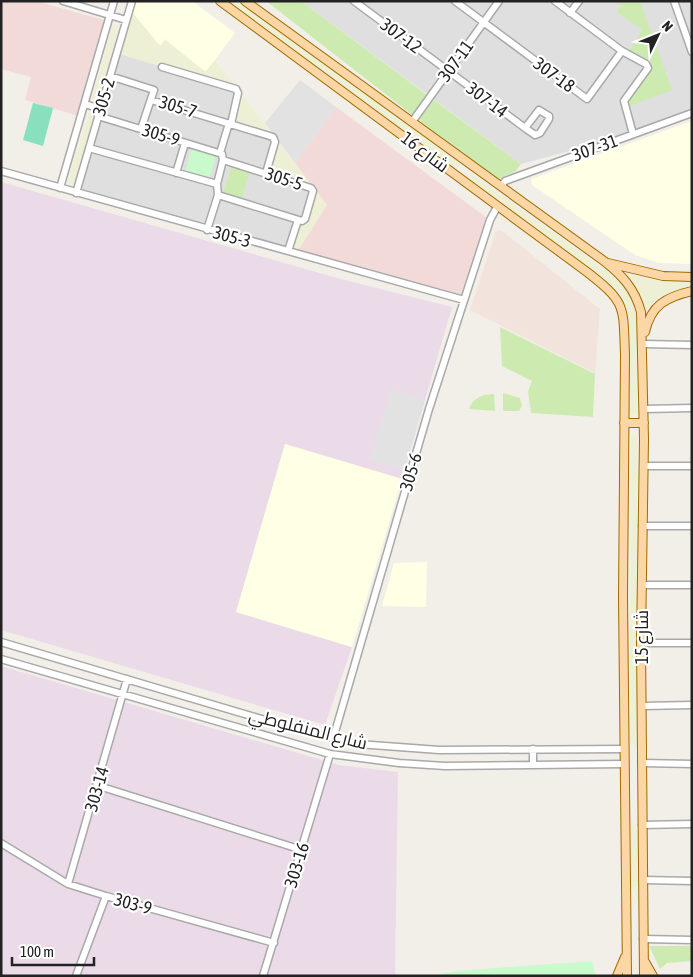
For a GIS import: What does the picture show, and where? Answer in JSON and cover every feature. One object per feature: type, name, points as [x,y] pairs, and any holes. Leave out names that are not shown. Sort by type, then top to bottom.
[{"type":"main road","name":"شارع 16","points":[[245,1],[604,261],[620,274],[637,298]]},
{"type":"main road","name":"شارع 16","points":[[221,2],[612,292],[620,304]]},
{"type":"main road","points":[[459,178],[469,163]]},
{"type":"main road","points":[[604,261],[651,274],[692,276]]},
{"type":"main road","points":[[643,344],[647,321],[657,306],[670,297],[692,291]]},
{"type":"main road","name":"شارع 15","points":[[637,298],[641,312],[644,409],[641,643],[644,976]]},
{"type":"main road","name":"شارع 15","points":[[620,304],[624,319],[625,355],[624,764],[626,976]]},
{"type":"main road","points":[[624,423],[644,423]]},
{"type":"main road","points":[[617,976],[626,953]]},
{"type":"main road","points":[[644,953],[646,964],[653,976]]},
{"type":"street","points":[[63,1],[126,20]]},
{"type":"street","name":"305-2","points":[[60,188],[114,1]]},
{"type":"street","name":"305-2","points":[[76,193],[132,1]]},
{"type":"street","name":"307-12","points":[[354,1],[448,71]]},
{"type":"street","name":"307-18","points":[[455,1],[587,99],[622,51]]},
{"type":"street","name":"307-11","points":[[412,122],[499,1]]},
{"type":"street","points":[[555,1],[622,51],[646,64],[648,68],[624,101],[633,134]]},
{"type":"street","points":[[570,13],[579,1]]},
{"type":"street","points":[[674,1],[692,52]]},
{"type":"street","points":[[162,67],[236,89],[238,94],[222,156],[217,184],[218,195],[207,230]]},
{"type":"street","name":"307-14","points":[[448,71],[525,128]]},
{"type":"street","name":"305-7","points":[[110,76],[154,90],[151,100],[275,138],[266,173]]},
{"type":"street","points":[[141,129],[151,100]]},
{"type":"street","name":"305-9","points":[[85,104],[99,112],[141,129],[185,142],[222,156]]},
{"type":"street","name":"307-31","points":[[501,186],[505,181],[692,113]]},
{"type":"street","points":[[176,173],[185,142]]},
{"type":"street","points":[[89,148],[217,184]]},
{"type":"street","name":"305-5","points":[[218,195],[298,220],[305,219],[312,189],[222,156]]},
{"type":"street","name":"305-3","points":[[1,171],[207,230],[464,300]]},
{"type":"street","name":"305-6","points":[[332,739],[424,426],[490,220],[497,207]]},
{"type":"street","points":[[288,251],[298,220]]},
{"type":"street","points":[[643,344],[692,345]]},
{"type":"street","points":[[644,409],[692,408]]},
{"type":"street","points":[[644,466],[692,466]]},
{"type":"street","points":[[642,526],[692,526]]},
{"type":"street","points":[[642,585],[692,585]]},
{"type":"street","name":"شارع المنفلوطي","points":[[1,642],[332,739],[408,749],[624,749]]},
{"type":"street","points":[[641,643],[692,643]]},
{"type":"street","name":"شارع المنفلوطي","points":[[1,659],[330,754],[408,764],[445,766],[624,764]]},
{"type":"street","name":"303-14","points":[[68,884],[128,680]]},
{"type":"street","points":[[642,706],[692,705]]},
{"type":"street","points":[[271,737],[275,723]]},
{"type":"street","points":[[392,762],[397,756],[395,748]]},
{"type":"street","points":[[408,749],[405,756],[408,764]]},
{"type":"street","points":[[533,749],[533,765]]},
{"type":"street","name":"303-16","points":[[263,976],[330,754]]},
{"type":"street","points":[[642,763],[692,764]]},
{"type":"street","points":[[98,786],[302,850]]},
{"type":"street","points":[[642,825],[692,824]]},
{"type":"street","name":"303-9","points":[[1,843],[68,884],[274,943]]},
{"type":"street","points":[[643,880],[692,881]]},
{"type":"street","points":[[76,976],[106,896]]},
{"type":"street","points":[[643,939],[692,940]]},
{"type":"shaded area","points":[[1,1],[36,1],[104,20],[78,116],[25,100],[31,77],[1,69]]},
{"type":"shaded area","points":[[136,1],[192,1],[235,33],[206,72],[165,40],[160,46],[132,12]]},
{"type":"shaded area","points":[[230,1],[240,1],[246,5],[459,162],[460,167],[453,168]]},
{"type":"shaded area","points":[[301,1],[692,1],[692,109],[633,134],[521,164]]},
{"type":"shaded area","points":[[132,12],[160,46],[165,39],[205,72],[215,60],[327,205],[299,249],[289,247],[298,220],[302,221],[313,191],[266,173],[275,139],[231,124],[238,93],[235,89],[120,54]]},
{"type":"shaded area","points":[[113,25],[117,25],[118,29],[98,100],[95,102],[92,98]]},
{"type":"shaded area","points":[[117,53],[236,89],[311,188],[305,219],[288,251],[76,193]]},
{"type":"shaded area","points":[[300,80],[336,107],[295,163],[265,123]]},
{"type":"shaded area","points":[[336,107],[490,220],[464,300],[296,253],[327,205],[295,163]]},
{"type":"shaded area","points":[[90,109],[95,110],[95,113],[74,183],[71,185],[68,182]]},
{"type":"shaded area","points":[[692,121],[692,264],[659,263],[635,255],[532,185],[531,179]]},
{"type":"shaded area","points":[[471,173],[616,278],[626,290],[632,299],[637,317],[637,414],[632,415],[629,413],[629,325],[626,304],[621,294],[611,284],[469,178]]},
{"type":"shaded area","points":[[1,182],[337,278],[452,307],[402,479],[285,444],[236,612],[352,647],[325,725],[1,630]]},
{"type":"shaded area","points":[[501,230],[600,309],[595,373],[470,310],[496,231]]},
{"type":"shaded area","points":[[623,273],[669,280],[692,280],[692,286],[658,297],[651,305],[646,317],[637,289]]},
{"type":"shaded area","points":[[391,389],[425,400],[404,470],[370,459]]},
{"type":"shaded area","points":[[631,436],[637,437],[637,745],[630,744]]},
{"type":"shaded area","points":[[285,444],[402,479],[352,647],[236,612]]},
{"type":"shaded area","points":[[427,562],[426,607],[382,606],[394,563]]},
{"type":"shaded area","points":[[1,666],[339,765],[398,772],[395,976],[1,976]]},
{"type":"shaded area","points":[[631,819],[638,836],[638,886],[630,888]]},
{"type":"green space","points":[[266,1],[301,1],[427,95],[414,114],[411,114]]},
{"type":"green space","points":[[614,1],[640,1],[672,90],[625,108],[624,104],[648,68],[628,53],[642,30],[617,12],[621,6]]},
{"type":"green space","points":[[434,100],[521,164],[516,171],[498,179],[421,122],[420,118]]},
{"type":"green space","points":[[33,103],[53,108],[43,146],[23,140]]},
{"type":"green space","points":[[192,148],[216,155],[209,180],[185,173]]},
{"type":"green space","points":[[232,165],[250,171],[242,198],[223,193]]},
{"type":"green space","points":[[500,327],[595,374],[593,417],[531,413],[528,391],[532,381],[502,366]]},
{"type":"green space","points":[[503,393],[520,398],[522,406],[519,411],[503,411]]},
{"type":"green space","points":[[494,394],[495,411],[469,409],[470,405],[478,397]]},
{"type":"green space","points":[[649,946],[692,946],[692,952],[690,952],[692,961],[667,963],[660,969]]},
{"type":"green space","points":[[592,961],[596,976],[431,976],[456,971]]}]
